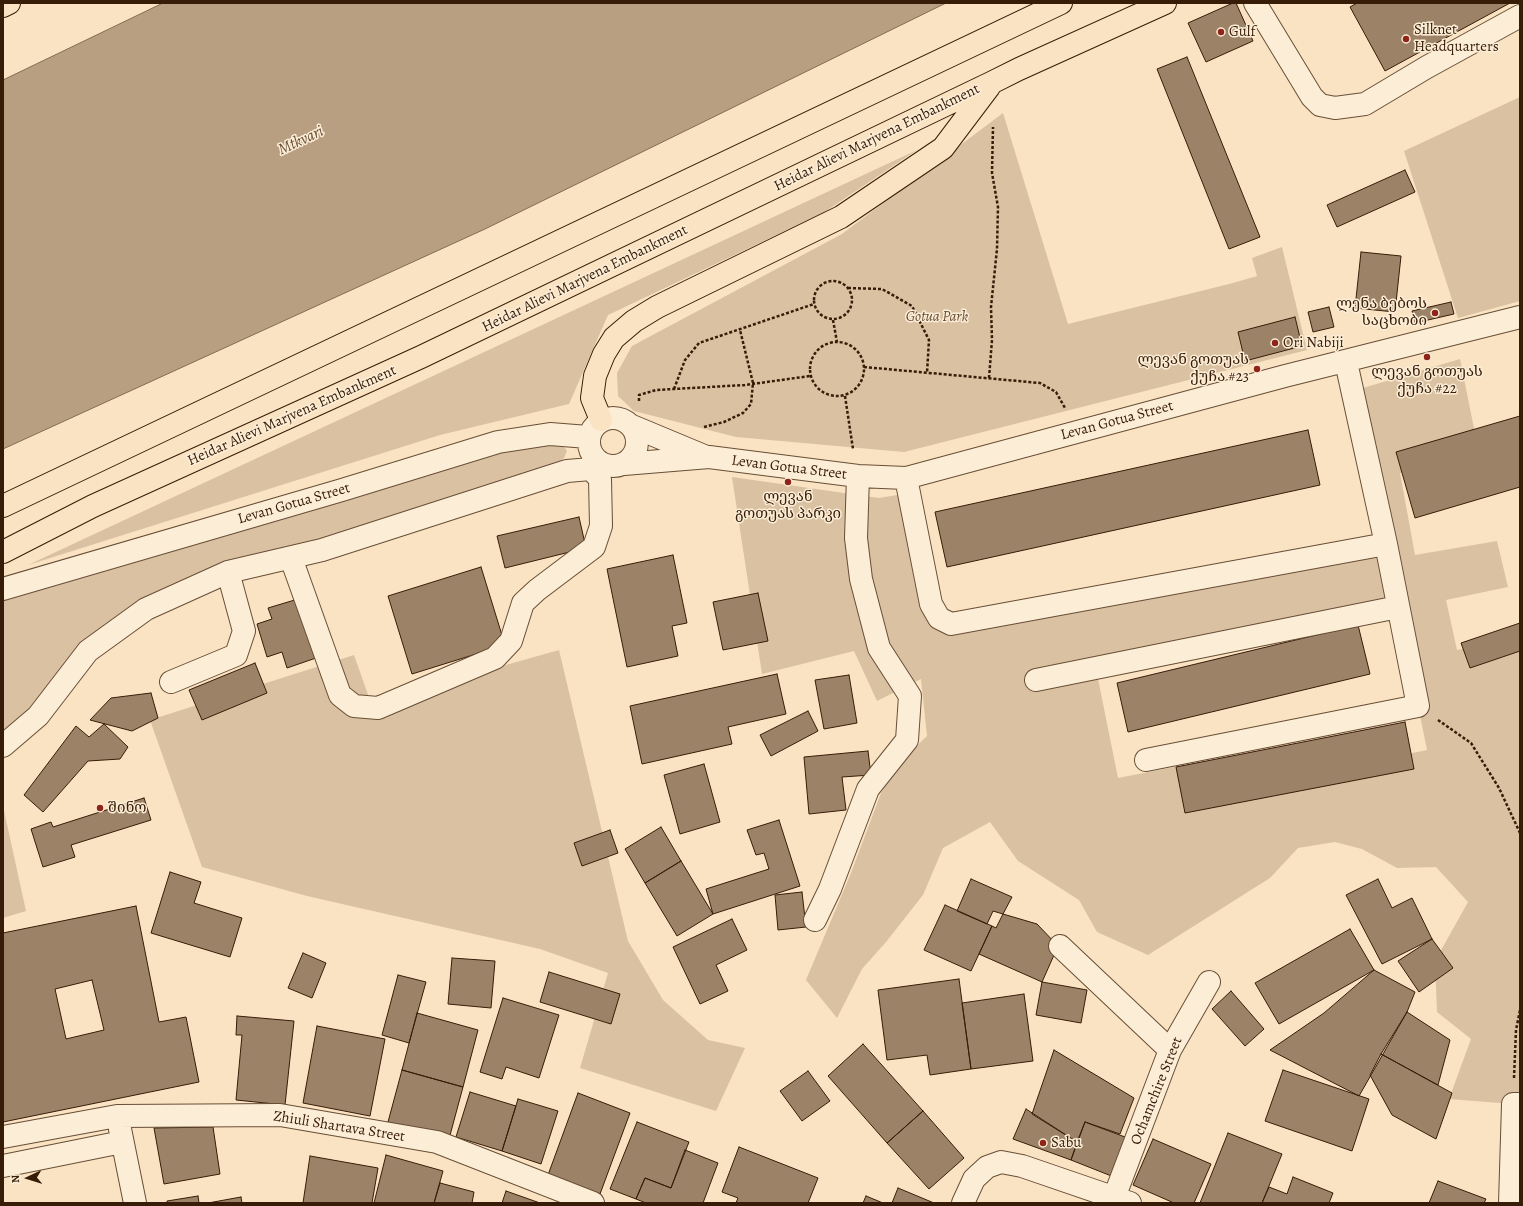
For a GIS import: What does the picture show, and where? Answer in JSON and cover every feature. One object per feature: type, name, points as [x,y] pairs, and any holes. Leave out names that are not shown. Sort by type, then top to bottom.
[{"type":"main road","points":[[3,6],[8,3]]},
{"type":"main road","points":[[3,506],[1061,3]]},
{"type":"main road","name":"Heidar Alievi Marjvena Embankment","points":[[3,552],[93,506],[421,357],[1019,69],[1166,3]]},
{"type":"main road","points":[[595,429],[592,398],[595,376],[604,354],[614,338],[634,321],[657,307],[841,217],[943,148],[992,83]]},
{"type":"street","points":[[1255,3],[1312,97],[1320,105],[1334,108],[1365,104],[1427,67],[1520,16]]},
{"type":"street","name":"Levan Gotua Street","points":[[624,464],[709,458],[858,476],[906,478],[1270,380],[1520,317]]},
{"type":"street","points":[[1146,760],[1418,706],[1386,544],[1346,362]]},
{"type":"street","points":[[3,746],[38,716],[88,651],[146,609],[228,572],[329,548],[567,471],[597,467],[613,467],[624,464],[632,457],[637,447],[636,417],[622,419],[612,417],[595,429],[588,448],[594,458],[597,467],[600,479],[601,526],[594,547],[537,590],[523,603],[511,641],[496,658],[378,708],[354,706],[340,695],[291,558]]},
{"type":"street","name":"Levan Gotua Street","points":[[636,417],[709,458]]},
{"type":"street","name":"Levan Gotua Street","points":[[3,589],[335,492],[498,442],[595,429]]},
{"type":"street","points":[[815,920],[830,889],[868,789],[907,740],[910,696],[879,648],[862,580],[856,538],[858,476]]},
{"type":"street","points":[[906,478],[931,604],[939,618],[951,624],[1386,544]]},
{"type":"street","points":[[171,682],[236,656],[244,631],[228,572]]},
{"type":"street","points":[[1036,680],[1398,606]]},
{"type":"street","points":[[1060,946],[1170,1050]]},
{"type":"street","name":"Ochamchire Street","points":[[1119,1201],[1170,1050],[1209,982]]},
{"type":"street","points":[[1510,1203],[1516,1104]]},
{"type":"street","name":"Zhiuli Shartava Street","points":[[3,1137],[117,1116],[280,1115],[437,1142],[593,1203]]},
{"type":"street","points":[[117,1116],[135,1203]]},
{"type":"street","points":[[3,1166],[122,1142]]},
{"type":"street","points":[[963,1203],[974,1179],[987,1167],[1001,1162],[1022,1166],[1119,1201]]},
{"type":"path","points":[[989,378],[992,340],[991,307],[997,249],[998,207],[992,173],[994,124]]},
{"type":"path","points":[[848,288],[853,299],[849,311],[845,316],[833,320],[822,316],[814,304],[816,292],[825,283],[837,281],[848,288],[882,289],[912,306],[930,340],[928,373]]},
{"type":"path","points":[[674,389],[685,360],[699,343],[814,304]]},
{"type":"path","points":[[833,320],[837,342]]},
{"type":"path","points":[[697,428],[724,422],[743,413],[751,404],[753,383],[740,330]]},
{"type":"path","points":[[837,342],[852,347],[862,360],[864,367],[863,376],[859,385],[845,396],[828,395],[820,391],[810,376],[809,368],[815,352],[829,343],[837,342]]},
{"type":"path","points":[[864,367],[1040,383],[1056,392],[1068,413]]},
{"type":"path","points":[[636,417],[639,395],[656,390],[753,383],[810,376]]},
{"type":"path","points":[[845,396],[853,451]]},
{"type":"path","points":[[1418,706],[1471,743],[1499,788],[1520,833]]},
{"type":"path","points":[[1516,1104],[1516,1030],[1520,1010]]},
{"type":"green space","points":[[1520,97],[1520,301],[1458,318],[1404,151]]},
{"type":"green space","name":"Gotua Park","points":[[1003,113],[1068,324],[1257,276],[1252,258],[1282,247],[1307,350],[904,452],[736,437],[634,411],[618,396],[617,373],[632,346],[842,234]]},
{"type":"green space","points":[[917,150],[823,213],[608,315],[569,404],[440,435],[28,565]]},
{"type":"green space","points":[[1460,359],[1479,453],[1400,473],[1415,555],[1497,541],[1508,587],[1446,600],[1457,650],[1520,638],[1520,1101],[1513,1104],[1449,1099],[1471,1039],[1437,1012],[1435,961],[1468,902],[1436,867],[1397,868],[1362,849],[1335,842],[1298,848],[1270,878],[1148,955],[1097,932],[1079,900],[1018,861],[990,822],[943,848],[923,895],[886,942],[862,969],[837,1018],[806,980],[851,873],[881,793],[902,760],[927,736],[921,679],[877,701],[854,651],[762,674],[732,477],[879,498],[909,493],[939,618],[1385,544],[1353,391]],"holes":[[[1398,607],[1427,750],[1186,799],[1179,766],[1118,778],[1096,669]]]},
{"type":"green space","points":[[560,441],[567,451],[564,458],[545,471],[144,604],[36,710],[3,738],[3,598],[500,449]]},
{"type":"green space","points":[[559,650],[628,941],[663,1000],[708,1040],[745,1048],[716,1111],[580,1068],[608,973],[540,949],[307,896],[202,867],[150,720],[354,655],[371,703]]},
{"type":"green space","points":[[3,806],[26,911],[3,918]]},
{"type":"water","name":"Mtkvari","points":[[163,3],[946,3],[485,229],[3,449],[3,80]]},
{"type":"building","name":"Gulf","points":[[1236,3],[1253,41],[1206,62],[1188,23]]},
{"type":"building","name":"Silknet Headquarters","points":[[1357,3],[1510,3],[1385,71],[1350,7]]},
{"type":"building","points":[[1187,57],[1260,237],[1229,249],[1157,69]]},
{"type":"building","points":[[1405,170],[1415,192],[1337,227],[1327,205]]},
{"type":"building","points":[[1361,252],[1401,256],[1395,312],[1355,308]]},
{"type":"building","points":[[1451,302],[1454,314],[1415,323],[1412,311]]},
{"type":"building","points":[[1329,307],[1334,327],[1313,332],[1308,312]]},
{"type":"building","points":[[1295,317],[1302,346],[1245,361],[1238,332]]},
{"type":"building","points":[[1520,416],[1520,487],[1415,518],[1396,452]]},
{"type":"building","points":[[1308,430],[1320,485],[947,567],[935,512]]},
{"type":"building","points":[[579,517],[586,548],[505,568],[497,536]]},
{"type":"building","points":[[673,555],[687,623],[672,626],[678,656],[627,667],[607,569]]},
{"type":"building","points":[[481,567],[505,645],[412,674],[388,596]]},
{"type":"building","points":[[758,593],[768,641],[723,650],[713,602]]},
{"type":"building","points":[[298,599],[316,658],[287,668],[282,652],[267,657],[257,624],[272,619],[268,608]]},
{"type":"building","points":[[1520,623],[1520,651],[1470,668],[1461,643]]},
{"type":"building","points":[[1358,625],[1370,674],[1128,732],[1117,683]]},
{"type":"building","points":[[255,663],[267,693],[202,720],[189,690]]},
{"type":"building","points":[[777,674],[786,714],[728,727],[732,744],[642,764],[630,706]]},
{"type":"building","points":[[849,675],[857,723],[824,729],[815,680]]},
{"type":"building","points":[[151,693],[158,718],[132,731],[90,720],[111,698]]},
{"type":"building","points":[[808,711],[818,731],[771,756],[760,735]]},
{"type":"building","points":[[1405,722],[1414,769],[1185,813],[1176,767]]},
{"type":"building","points":[[104,724],[128,747],[120,759],[88,761],[43,812],[24,795],[76,726],[89,737]]},
{"type":"building","points":[[868,751],[871,775],[842,777],[846,810],[809,814],[804,757]]},
{"type":"building","points":[[704,764],[720,822],[680,834],[664,775]]},
{"type":"building","points":[[144,798],[151,820],[71,845],[75,857],[43,867],[31,829],[51,822],[53,827]]},
{"type":"building","points":[[779,820],[800,886],[713,914],[706,889],[769,869],[764,853],[756,855],[747,830]]},
{"type":"building","points":[[661,827],[681,861],[645,883],[625,849]]},
{"type":"building","points":[[610,830],[618,853],[582,866],[574,843]]},
{"type":"building","points":[[681,861],[713,914],[677,936],[645,883]]},
{"type":"building","points":[[170,872],[201,882],[194,903],[242,918],[230,957],[151,933]]},
{"type":"building","points":[[971,879],[1012,897],[1003,914],[993,911],[987,924],[957,911]]},
{"type":"building","points":[[1378,879],[1392,908],[1412,898],[1432,939],[1382,964],[1346,895]]},
{"type":"building","points":[[802,892],[806,927],[778,930],[775,895]]},
{"type":"building","points":[[945,905],[992,926],[971,971],[924,950]]},
{"type":"building","points":[[136,906],[159,1022],[186,1017],[199,1082],[3,1122],[3,933]],"holes":[[[92,980],[104,1030],[66,1039],[55,989]]]},
{"type":"building","points":[[1003,914],[1037,924],[1058,946],[1042,982],[979,954],[992,926],[996,928]]},
{"type":"building","points":[[732,919],[747,950],[716,965],[728,991],[700,1004],[673,947]]},
{"type":"building","points":[[1350,929],[1374,970],[1279,1024],[1255,983]]},
{"type":"building","points":[[1432,939],[1453,968],[1419,992],[1398,961]]},
{"type":"building","points":[[303,953],[326,963],[312,998],[288,988]]},
{"type":"building","points":[[452,958],[495,961],[491,1008],[448,1004]]},
{"type":"building","points":[[1374,970],[1415,992],[1407,1012],[1359,1096],[1270,1050],[1324,1013]]},
{"type":"building","points":[[549,972],[620,994],[611,1024],[540,1002]]},
{"type":"building","points":[[398,975],[426,982],[409,1043],[382,1035]]},
{"type":"building","points":[[959,979],[971,1069],[930,1075],[927,1055],[887,1060],[878,990]]},
{"type":"building","points":[[1042,982],[1087,990],[1081,1023],[1036,1015]]},
{"type":"building","points":[[1231,991],[1264,1029],[1245,1046],[1212,1009]]},
{"type":"building","points":[[1024,994],[1033,1061],[971,1069],[962,1003]]},
{"type":"building","points":[[503,998],[559,1015],[539,1078],[506,1067],[502,1079],[480,1072]]},
{"type":"building","points":[[1407,1012],[1450,1040],[1438,1085],[1381,1054]]},
{"type":"building","points":[[417,1013],[478,1030],[463,1087],[402,1070]]},
{"type":"building","points":[[237,1016],[294,1021],[285,1105],[236,1100],[242,1035],[236,1035]]},
{"type":"building","points":[[317,1026],[385,1039],[370,1116],[303,1103]]},
{"type":"building","points":[[863,1044],[923,1111],[887,1143],[828,1076]]},
{"type":"building","points":[[1054,1050],[1134,1098],[1120,1134],[1085,1122],[1077,1142],[1032,1114]]},
{"type":"building","points":[[1381,1054],[1452,1093],[1436,1139],[1392,1115],[1370,1075]]},
{"type":"building","points":[[402,1070],[463,1087],[449,1139],[388,1122]]},
{"type":"building","points":[[1283,1070],[1369,1099],[1352,1151],[1265,1121]]},
{"type":"building","points":[[808,1071],[830,1101],[802,1121],[780,1091]]},
{"type":"building","points":[[470,1092],[516,1106],[502,1151],[456,1137]]},
{"type":"building","points":[[578,1093],[630,1113],[600,1194],[548,1175]]},
{"type":"building","points":[[518,1099],[558,1111],[541,1164],[502,1151]]},
{"type":"building","points":[[1026,1109],[1077,1142],[1071,1160],[1013,1139]]},
{"type":"building","points":[[923,1111],[964,1158],[929,1189],[887,1143]]},
{"type":"building","points":[[637,1122],[689,1142],[671,1188],[645,1178],[636,1199],[610,1189]]},
{"type":"building","points":[[1085,1122],[1133,1140],[1119,1179],[1071,1160]]},
{"type":"building","points":[[213,1127],[220,1174],[164,1184],[154,1128]]},
{"type":"building","points":[[1228,1133],[1282,1154],[1262,1203],[1200,1203]]},
{"type":"building","points":[[1153,1139],[1211,1164],[1194,1203],[1174,1203],[1133,1185]]},
{"type":"building","points":[[739,1147],[818,1178],[808,1203],[736,1203],[738,1198],[722,1192]]},
{"type":"building","points":[[685,1150],[718,1163],[703,1203],[646,1203],[636,1199],[645,1178],[671,1188]]},
{"type":"building","points":[[386,1155],[443,1171],[434,1203],[374,1203]]},
{"type":"building","points":[[310,1156],[378,1168],[372,1203],[303,1203]]},
{"type":"building","points":[[1293,1177],[1333,1193],[1329,1203],[1262,1203],[1269,1187],[1287,1194]]},
{"type":"building","points":[[1438,1181],[1486,1199],[1484,1203],[1429,1203]]},
{"type":"building","points":[[440,1183],[474,1192],[472,1203],[434,1203]]},
{"type":"building","points":[[898,1188],[934,1203],[892,1203]]},
{"type":"building","points":[[506,1191],[540,1203],[502,1203]]},
{"type":"building","points":[[198,1196],[199,1203],[167,1203],[167,1201]]},
{"type":"building","points":[[866,1196],[883,1203],[863,1203]]},
{"type":"building","points":[[241,1197],[242,1203],[208,1203]]},
{"type":"place","name":"Gulf","points":[[1221,32]]},
{"type":"place","name":"Silknet Headquarters","points":[[1406,39]]},
{"type":"place","name":"ლენა ბებოს საცხობი","points":[[1435,313]]},
{"type":"place","name":"Ori Nabiji","points":[[1275,343]]},
{"type":"place","name":"ლევან გოთუას ქუჩა #22","points":[[1427,357]]},
{"type":"place","name":"ლევან გოთუას ქუჩა #23","points":[[1257,369]]},
{"type":"place","name":"ლევან გოთუას პარკი","points":[[788,482]]},
{"type":"place","name":"შინო","points":[[100,808]]},
{"type":"place","name":"Sabu","points":[[1043,1143]]}]
